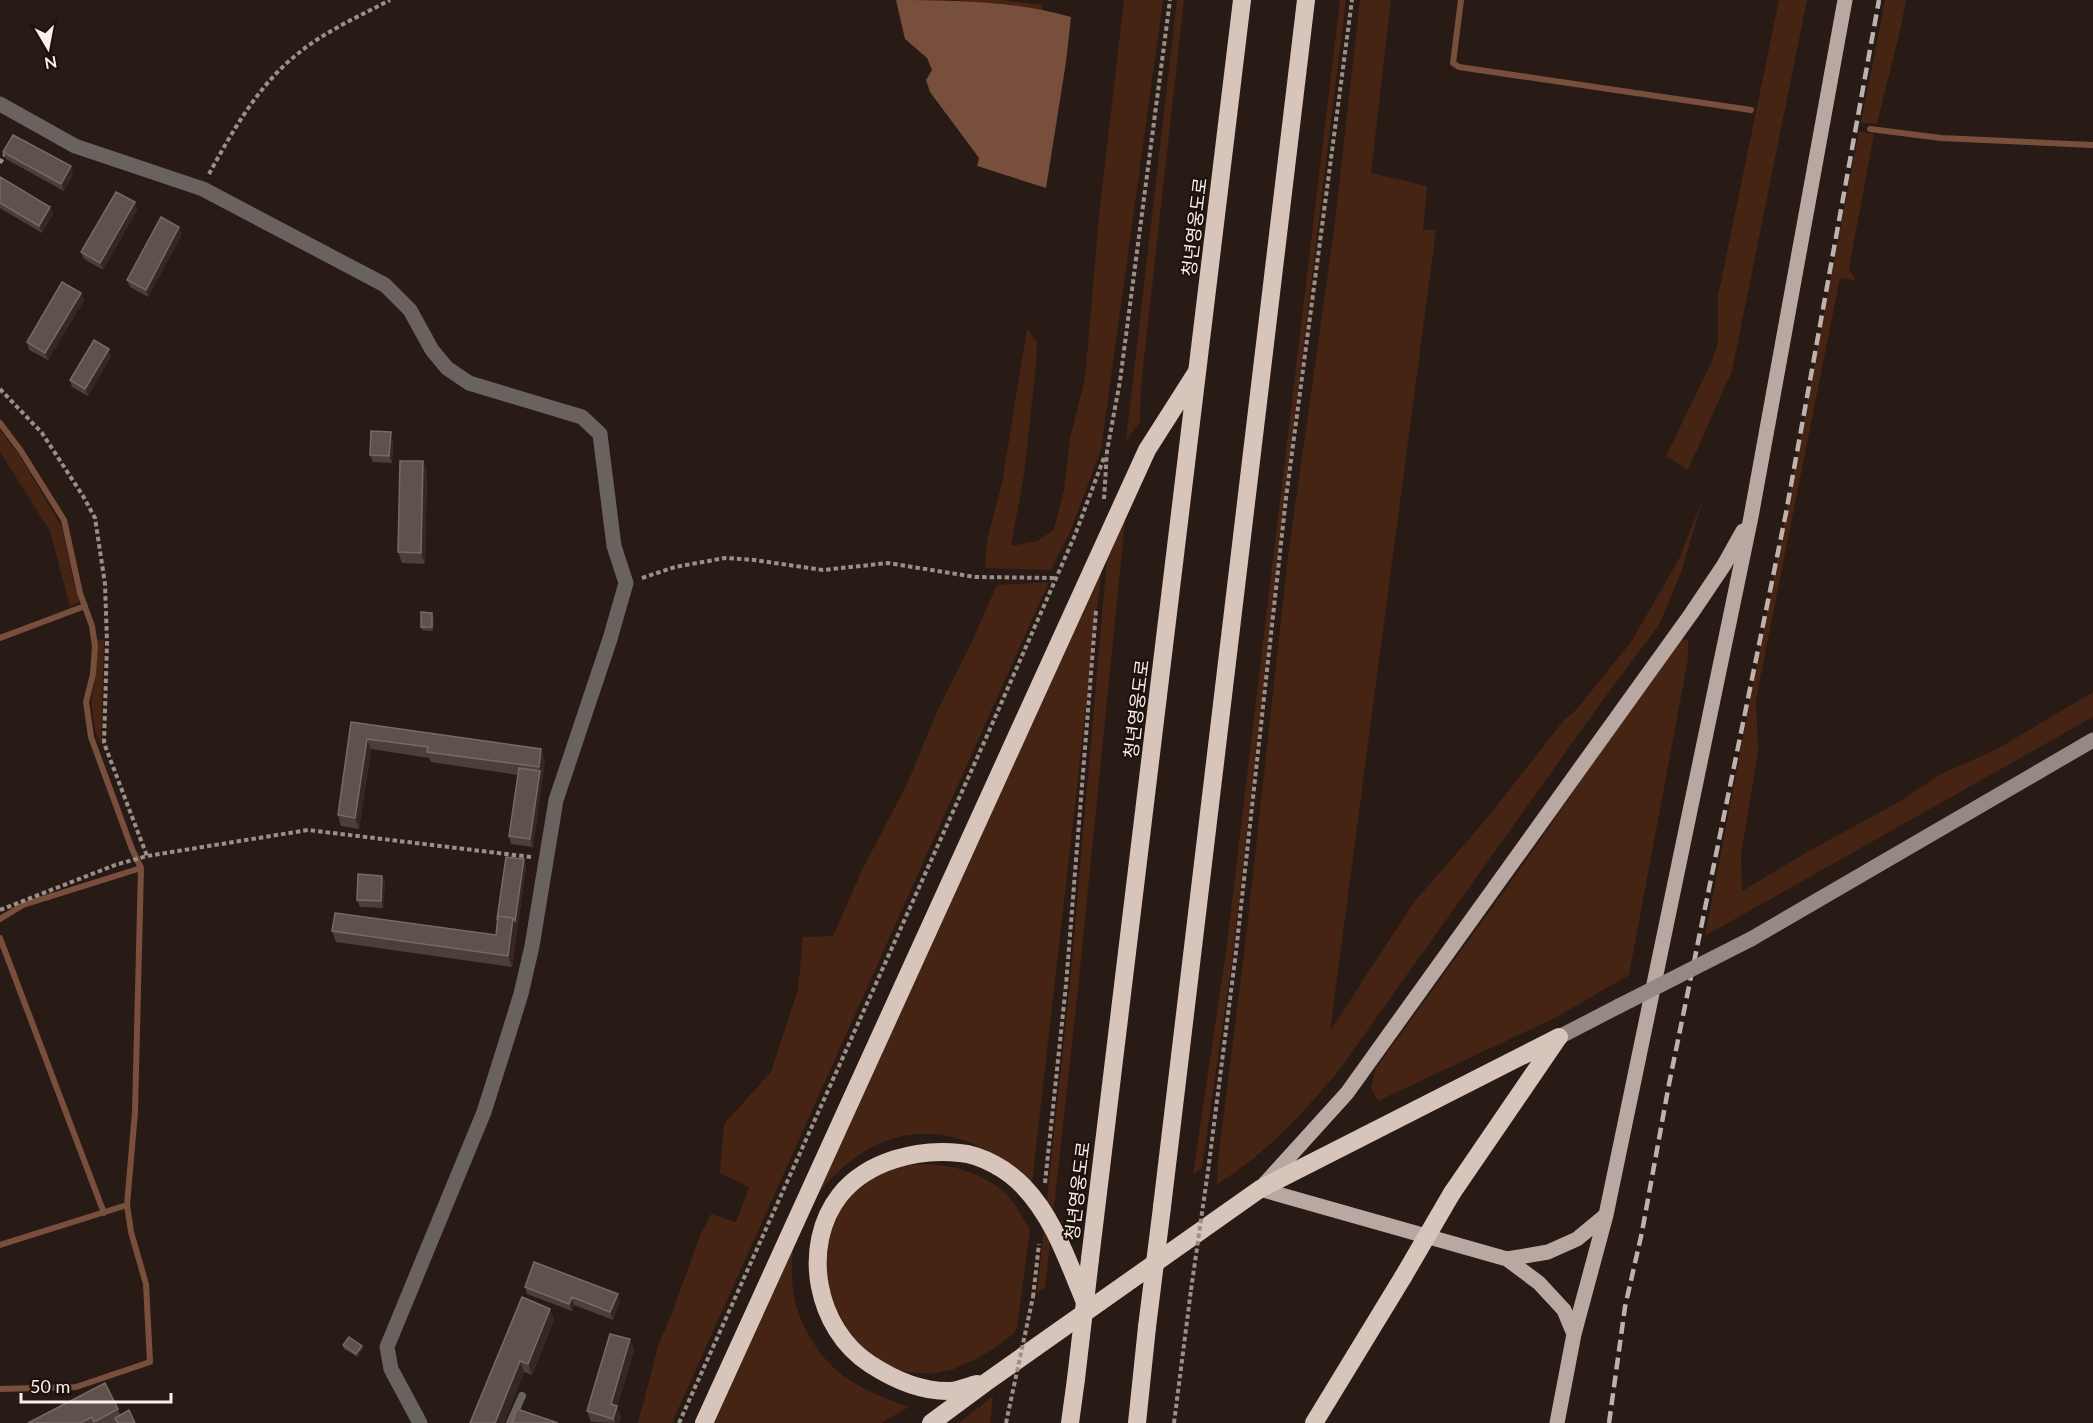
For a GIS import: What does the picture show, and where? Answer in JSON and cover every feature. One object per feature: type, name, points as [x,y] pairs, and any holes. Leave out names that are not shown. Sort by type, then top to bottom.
[{"type":"highway","name":"청년영웅도로","points":[[1070,1423],[1242,0]]},
{"type":"highway","points":[[1137,1423],[1306,0]]},
{"type":"highway","points":[[704,1423],[1147,450],[1199,369]]},
{"type":"highway","points":[[931,1423],[1260,1189],[1559,1037]]},
{"type":"highway","points":[[1314,1423],[1452,1193],[1559,1037]]},
{"type":"highway","points":[[985,1383],[951,1391],[920,1387],[886,1375],[862,1359],[846,1344],[831,1322],[821,1295],[819,1246],[826,1218],[841,1194],[867,1171],[898,1157],[929,1152],[962,1153],[993,1163],[1023,1185],[1042,1210],[1061,1243],[1085,1302]]},
{"type":"main road","points":[[1557,1423],[1574,1334],[1606,1215],[1751,517],[1845,0]]},
{"type":"main road","points":[[1574,1334],[1564,1310],[1539,1283],[1508,1259],[1260,1189],[1347,1094],[1691,614],[1724,565],[1751,517]]},
{"type":"main road","points":[[1559,1037],[1751,939],[2093,740]]},
{"type":"main road","points":[[1508,1259],[1548,1252],[1577,1239],[1606,1215]]},
{"type":"street","points":[[0,104],[75,146],[204,189],[385,285],[410,310],[432,350],[447,368],[469,383],[582,417],[600,434],[614,546],[626,583],[610,639],[556,800],[532,946],[521,994],[503,1052],[484,1112],[387,1347],[391,1369],[420,1423]]},
{"type":"lane","points":[[510,1423],[522,1396]]},
{"type":"path","points":[[204,189],[205,181],[231,133],[280,71],[296,55],[347,22],[390,0]]},
{"type":"path","points":[[1103,508],[1107,451],[1120,381],[1170,0]]},
{"type":"path","points":[[1174,1423],[1239,928],[1286,498],[1352,0]]},
{"type":"path","points":[[0,163],[10,145]]},
{"type":"path","points":[[0,389],[42,433],[95,518],[105,584],[107,643],[104,743],[147,856]]},
{"type":"path","points":[[679,1423],[1075,535],[1107,451]]},
{"type":"path","points":[[626,583],[675,567],[726,558],[823,570],[888,563],[975,577],[1056,578]]},
{"type":"path","points":[[1042,1210],[1066,985],[1097,600]]},
{"type":"path","points":[[0,910],[115,865],[147,856],[308,830],[546,860]]},
{"type":"path","points":[[1005,1423],[1033,1297],[1039,1243]]},
{"type":"shaded area","points":[[896,0],[962,1],[1007,5],[1071,17],[1046,188],[977,166],[979,158],[930,92],[926,80],[932,70],[927,58],[905,39]]},
{"type":"shaded area","points":[[956,0],[1003,0],[1043,5],[1042,11]]},
{"type":"shaded area","points":[[1124,0],[1163,0],[1101,450],[1070,532],[1051,570],[985,568],[987,540],[1002,483],[1027,329],[1037,342],[1036,365],[1024,475],[1011,546],[1038,541],[1054,529],[1064,490],[1070,439],[1085,379],[1100,206]]},
{"type":"shaded area","points":[[1177,0],[1184,0],[1141,386],[1140,422],[1126,440]]},
{"type":"shaded area","points":[[1340,0],[1346,0],[1284,505],[1233,954],[1202,1168],[1193,1174],[1226,952]]},
{"type":"shaded area","points":[[1360,0],[1391,0],[1371,173],[1427,186],[1423,230],[1436,230],[1330,1031],[1414,902],[1488,817],[1564,720],[1576,710],[1631,642],[1679,559],[1703,498],[1682,570],[1659,625],[1337,1073],[1296,1119],[1251,1161],[1217,1184],[1288,557],[1334,230]]},
{"type":"shaded area","points":[[1779,0],[1807,0],[1732,371],[1688,470],[1666,456],[1712,361],[1718,343],[1718,296]]},
{"type":"shaded area","points":[[1885,0],[1906,0],[1877,124],[1861,123]]},
{"type":"shaded area","points":[[1859,131],[1874,134],[1849,268],[1855,280],[1840,278],[1756,699],[1758,751],[1741,855],[1742,891],[1807,852],[1897,803],[1941,774],[1997,749],[2093,692],[2093,717],[1705,936]]},
{"type":"shaded area","points":[[0,430],[20,456],[62,527],[80,602],[70,607],[50,531],[0,452]]},
{"type":"shaded area","points":[[1126,512],[1045,1288],[1037,1292],[1070,982],[1110,524]]},
{"type":"shaded area","points":[[1102,566],[1032,1183],[1004,1161],[977,1145],[949,1136],[921,1134],[894,1138],[868,1150],[842,1168],[818,1194]]},
{"type":"shaded area","points":[[1049,582],[672,1423],[638,1423],[658,1346],[701,1233],[711,1214],[736,1222],[749,1187],[720,1173],[724,1124],[771,1072],[798,989],[803,937],[833,936],[862,870],[907,784],[939,707],[997,585]]},
{"type":"shaded area","points":[[97,639],[104,640],[101,744],[95,730],[91,701],[96,675]]},
{"type":"shaded area","points":[[1682,639],[1688,640],[1688,659],[1629,975],[1555,1018],[1378,1101],[1371,1089],[1376,1068],[1527,859],[1676,643]]},
{"type":"shaded area","points":[[929,1164],[972,1173],[992,1183],[1015,1204],[1030,1229],[1017,1328],[1012,1335],[976,1359],[954,1369],[931,1374],[885,1367],[864,1354],[833,1313],[824,1259],[833,1216],[862,1182],[903,1165]]},
{"type":"shaded area","points":[[793,1247],[792,1272],[795,1301],[810,1338],[826,1360],[851,1381],[880,1396],[909,1407],[881,1423],[713,1423]]},
{"type":"shaded area","points":[[993,1396],[990,1423],[959,1423]]},
{"type":"building","points":[[13,135],[71,166],[61,184],[3,152]]},
{"type":"building","points":[[0,177],[50,207],[39,226],[0,203]]},
{"type":"building","points":[[116,192],[135,202],[100,263],[81,252]]},
{"type":"building","points":[[161,217],[179,227],[146,290],[127,280]]},
{"type":"building","points":[[62,282],[81,293],[45,353],[27,342]]},
{"type":"building","points":[[94,340],[109,349],[85,389],[70,380]]},
{"type":"building","points":[[371,431],[391,432],[389,456],[370,455]]},
{"type":"building","points":[[400,461],[423,461],[421,553],[398,552]]},
{"type":"building","points":[[421,612],[432,613],[432,627],[421,627]]},
{"type":"building","points":[[351,722],[541,749],[539,767],[427,752],[428,747],[367,739],[355,818],[338,815]]},
{"type":"building","points":[[519,768],[540,771],[530,839],[509,836]]},
{"type":"building","points":[[506,857],[524,859],[515,921],[513,918],[498,916],[497,919]]},
{"type":"building","points":[[358,874],[382,876],[381,901],[357,900]]},
{"type":"building","points":[[335,913],[496,935],[498,916],[513,918],[508,956],[332,931]]},
{"type":"building","points":[[534,1262],[618,1294],[610,1312],[572,1297],[569,1304],[525,1287]]},
{"type":"building","points":[[522,1297],[550,1309],[528,1364],[520,1361],[495,1423],[470,1423]]},
{"type":"building","points":[[610,1334],[630,1339],[611,1404],[617,1406],[613,1419],[587,1411]]},
{"type":"building","points":[[349,1337],[362,1346],[356,1354],[343,1345]]},
{"type":"building","points":[[105,1383],[118,1409],[94,1422],[92,1417],[80,1423],[28,1423]]},
{"type":"building","points":[[517,1409],[558,1423],[512,1423]]},
{"type":"building","points":[[129,1410],[135,1423],[118,1423],[115,1418]]},
{"type":"waterway","points":[[1461,0],[1453,63],[1459,67],[1751,110]]},
{"type":"waterway","points":[[1870,129],[1941,138],[2093,145]]},
{"type":"waterway","points":[[0,423],[21,451],[64,520],[80,593],[92,626],[95,646],[93,674],[86,702],[91,737],[141,868],[135,1112],[127,1205],[131,1232],[146,1284],[150,1362],[76,1387],[0,1389]]},
{"type":"waterway","points":[[0,638],[85,606]]},
{"type":"waterway","points":[[0,919],[23,905],[141,868]]},
{"type":"waterway","points":[[0,938],[104,1213]]},
{"type":"waterway","points":[[0,1245],[127,1205]]},
{"type":"railway","points":[[1609,1423],[1625,1307],[1786,513],[1879,0]]}]
